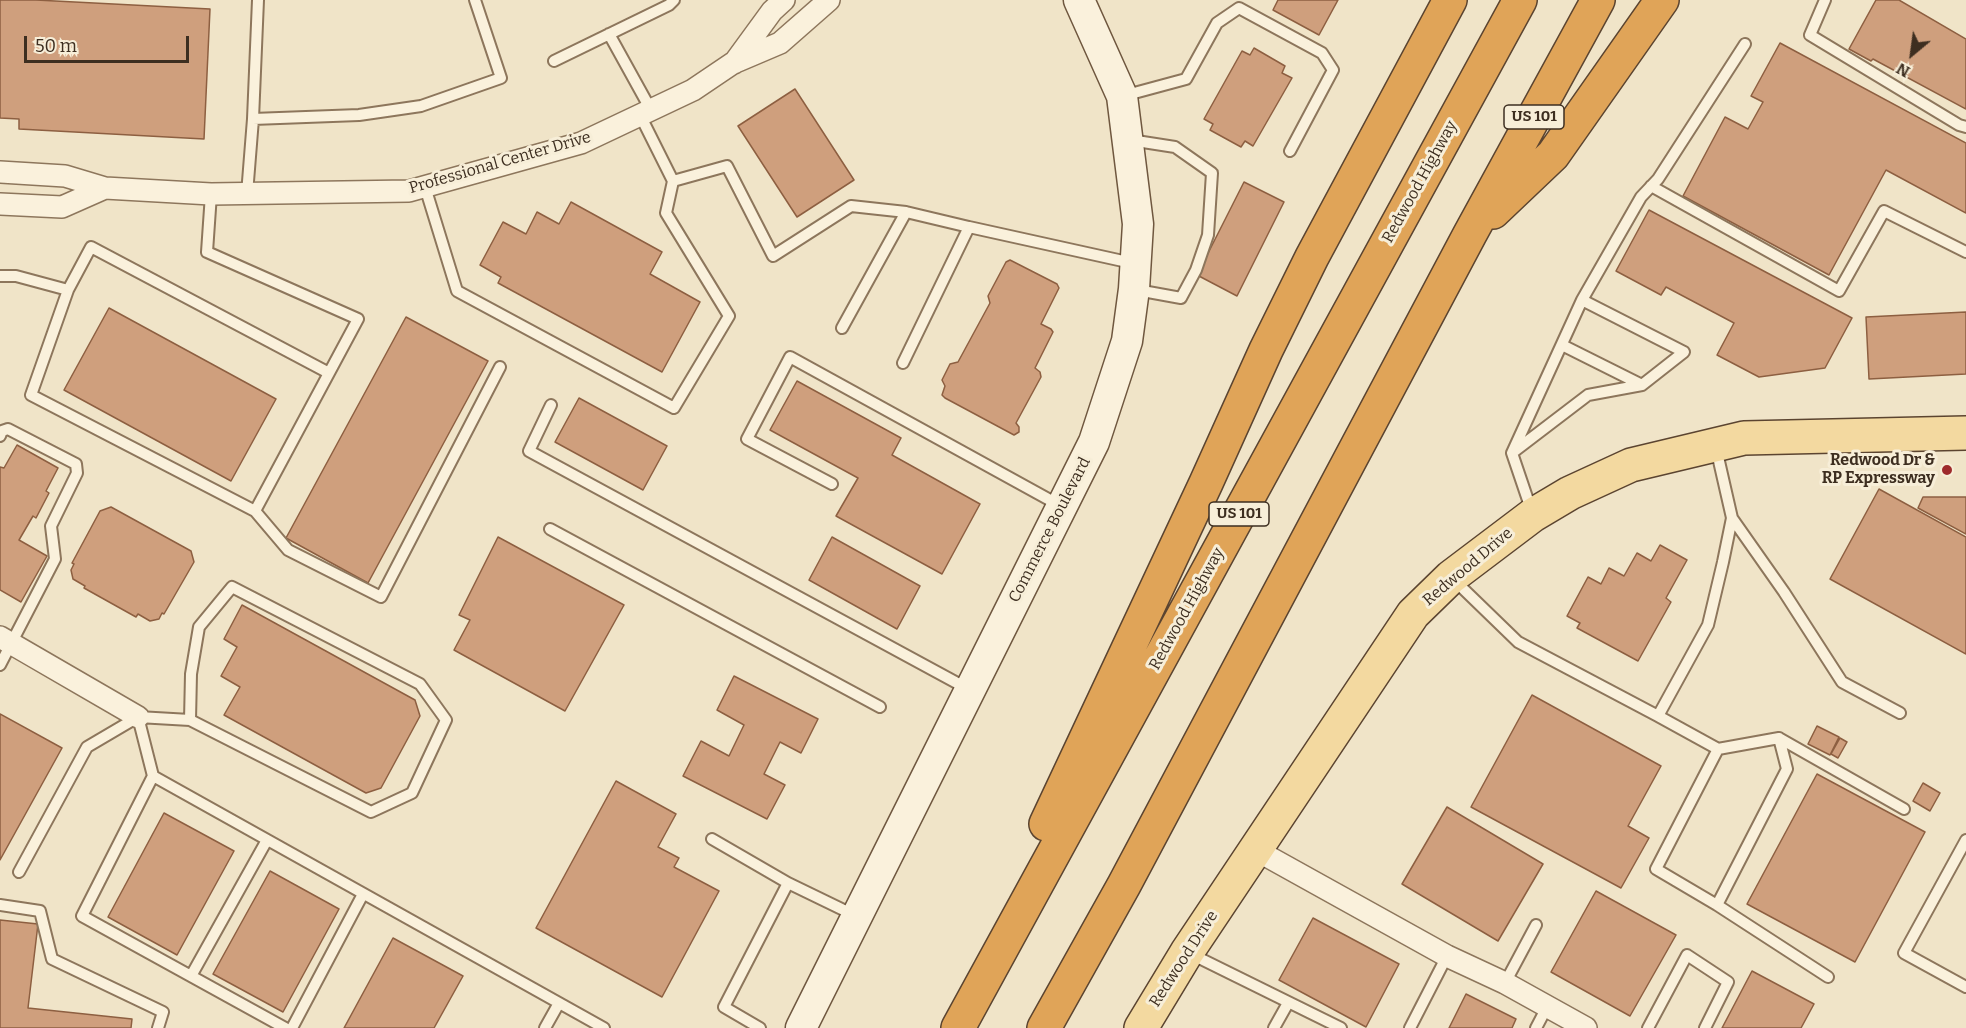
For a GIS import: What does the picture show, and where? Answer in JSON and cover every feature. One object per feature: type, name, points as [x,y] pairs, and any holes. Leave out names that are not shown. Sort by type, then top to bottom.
[{"type":"highway","points":[[947,1028],[1080,753],[1202,493],[1266,350],[1312,257],[1450,0]]},
{"type":"highway","name":"Redwood Highway","points":[[958,1028],[1520,0]]},
{"type":"highway","name":"US 101","points":[[1044,1028],[1124,885],[1470,234],[1598,0]]},
{"type":"highway","points":[[1470,234],[1553,155],[1662,0]]},
{"type":"main road","name":"Redwood Drive","points":[[1141,1028],[1187,952],[1413,614],[1451,577],[1533,515],[1570,493],[1631,465],[1744,438],[1966,433]]},
{"type":"street","name":"Professional Center Drive","points":[[733,63],[772,11],[784,0]]},
{"type":"street","name":"Professional Center Drive","points":[[0,172],[64,176],[105,188],[211,194],[409,191],[581,143],[693,90],[733,63],[780,43],[830,0]]},
{"type":"street","name":"Commerce Boulevard","points":[[801,1028],[1094,442],[1127,342],[1138,224],[1122,96],[1079,0]]},
{"type":"street","name":"Professional Center Drive","points":[[0,204],[62,207],[105,188]]},
{"type":"street","points":[[5,640],[138,717]]},
{"type":"street","points":[[1256,850],[1447,956],[1505,983],[1586,1028]]},
{"type":"lane","points":[[247,194],[258,0]]},
{"type":"lane","points":[[253,119],[358,115],[421,106],[501,78],[475,0]]},
{"type":"lane","points":[[554,61],[669,5],[674,0]]},
{"type":"lane","points":[[1825,0],[1810,35],[1959,125],[1966,127]]},
{"type":"lane","points":[[1122,96],[1186,79],[1217,23],[1239,8],[1322,53],[1332,70],[1290,151]]},
{"type":"lane","points":[[425,187],[457,291],[674,408],[729,316],[666,213],[674,181],[646,112],[609,34]]},
{"type":"lane","points":[[1533,515],[1512,453],[1582,300],[1641,197],[1658,179],[1745,44]]},
{"type":"lane","points":[[674,181],[727,166],[773,256],[851,206],[906,212],[969,227],[1134,277],[1181,298],[1196,270],[1208,236],[1212,172],[1175,147],[1128,140]]},
{"type":"lane","points":[[1651,186],[1839,291],[1884,211],[1966,252]]},
{"type":"lane","points":[[211,194],[207,252],[358,320],[255,511]]},
{"type":"lane","points":[[842,328],[906,212]]},
{"type":"lane","points":[[903,363],[969,227]]},
{"type":"lane","points":[[329,373],[91,247],[68,290],[31,394],[255,511],[288,550],[381,597],[500,367]]},
{"type":"lane","points":[[0,276],[16,276],[68,290]]},
{"type":"lane","points":[[1512,453],[1588,395],[1642,385],[1684,352],[1582,300]]},
{"type":"lane","points":[[1562,345],[1642,385]]},
{"type":"lane","points":[[832,484],[747,439],[790,357],[1062,506]]},
{"type":"lane","points":[[552,405],[529,451],[970,690]]},
{"type":"lane","points":[[0,435],[2,431],[8,429],[76,464],[77,473],[51,526],[55,559],[5,640],[0,665]]},
{"type":"lane","points":[[1715,444],[1732,518],[1784,592],[1842,682],[1900,712]]},
{"type":"lane","points":[[1658,716],[1708,625],[1732,518]]},
{"type":"lane","points":[[549,529],[880,707]]},
{"type":"lane","points":[[1451,577],[1518,642],[1718,749],[1779,738],[1904,809]]},
{"type":"lane","points":[[19,872],[87,747],[138,717],[190,720],[371,812],[412,793],[446,720],[420,684],[232,587],[199,627],[191,674],[190,720]]},
{"type":"lane","points":[[138,717],[153,776],[82,916],[285,1028]]},
{"type":"lane","points":[[1717,905],[1787,769],[1779,738]]},
{"type":"lane","points":[[1718,749],[1656,869],[1717,905],[1828,977]]},
{"type":"lane","points":[[153,776],[604,1028]]},
{"type":"lane","points":[[712,839],[788,883],[857,917]]},
{"type":"lane","points":[[191,976],[267,840]]},
{"type":"lane","points":[[1966,840],[1904,953],[1966,987]]},
{"type":"lane","points":[[760,1028],[724,1007],[788,883]]},
{"type":"lane","points":[[292,1028],[363,894]]},
{"type":"lane","points":[[0,904],[40,911],[52,959],[163,1012],[158,1028]]},
{"type":"lane","points":[[1505,983],[1536,925]]},
{"type":"lane","points":[[1187,952],[1341,1028]]},
{"type":"lane","points":[[1647,1028],[1687,955],[1728,982],[1705,1028]]},
{"type":"lane","points":[[1410,1028],[1447,956]]},
{"type":"lane","points":[[545,1028],[559,1003]]},
{"type":"lane","points":[[1274,1028],[1288,1003]]},
{"type":"lane","points":[[1536,1028],[1547,1006]]},
{"type":"building","points":[[0,0],[210,9],[204,139],[19,129],[19,119],[0,118]]},
{"type":"building","points":[[1278,0],[1338,0],[1319,35],[1273,10]]},
{"type":"building","points":[[1876,0],[1899,0],[1966,39],[1966,109],[1873,59],[1871,61],[1849,49]]},
{"type":"building","points":[[1780,43],[1966,143],[1966,213],[1886,170],[1829,275],[1683,196],[1725,117],[1748,129],[1763,102],[1751,96]]},
{"type":"building","points":[[1254,48],[1285,66],[1282,73],[1292,78],[1253,146],[1245,141],[1241,147],[1210,130],[1213,124],[1204,119],[1242,51],[1250,55]]},
{"type":"building","points":[[795,89],[854,180],[797,217],[738,126]]},
{"type":"building","points":[[1244,182],[1284,202],[1237,296],[1197,275]]},
{"type":"building","points":[[571,202],[662,252],[650,274],[700,302],[662,372],[498,283],[501,277],[480,265],[503,222],[526,234],[537,212],[559,224]]},
{"type":"building","points":[[1649,210],[1852,318],[1825,368],[1759,377],[1717,355],[1734,323],[1666,287],[1661,295],[1616,271]]},
{"type":"building","points":[[1010,260],[1057,284],[1059,288],[1041,324],[1053,332],[1035,368],[1040,372],[1041,377],[1016,423],[1019,432],[1014,435],[942,395],[945,386],[942,380],[950,364],[958,362],[990,303],[988,296],[1006,262]]},
{"type":"building","points":[[109,308],[276,399],[231,481],[64,390]]},
{"type":"building","points":[[1966,312],[1966,374],[1869,379],[1866,317]]},
{"type":"building","points":[[406,317],[488,361],[368,583],[286,538]]},
{"type":"building","points":[[797,381],[901,438],[892,455],[980,504],[942,574],[836,516],[858,478],[770,430]]},
{"type":"building","points":[[579,398],[667,446],[643,490],[555,442]]},
{"type":"building","points":[[17,445],[58,468],[46,491],[49,493],[36,518],[33,516],[19,540],[47,556],[21,602],[0,590],[0,467],[4,468]]},
{"type":"building","points":[[1879,489],[1966,537],[1966,654],[1830,579]]},
{"type":"building","points":[[1923,497],[1966,497],[1966,534],[1918,508]]},
{"type":"building","points":[[111,507],[191,551],[194,562],[159,619],[150,621],[138,614],[136,617],[84,588],[85,586],[73,579],[71,570],[74,564],[72,563],[100,511]]},
{"type":"building","points":[[498,537],[624,605],[565,711],[454,650],[470,620],[459,615]]},
{"type":"building","points":[[832,537],[920,586],[897,629],[809,580]]},
{"type":"building","points":[[1660,545],[1687,560],[1666,598],[1671,602],[1638,661],[1577,628],[1580,623],[1567,616],[1588,577],[1601,584],[1609,568],[1624,576],[1637,553],[1651,561]]},
{"type":"building","points":[[242,605],[415,700],[420,716],[381,788],[366,793],[224,715],[240,687],[221,676],[237,647],[224,639]]},
{"type":"building","points":[[734,676],[818,719],[801,753],[780,742],[764,774],[785,785],[767,819],[683,776],[701,741],[729,756],[744,725],[717,710]]},
{"type":"building","points":[[1532,695],[1661,766],[1628,826],[1649,838],[1621,888],[1471,807]]},
{"type":"building","points":[[0,714],[62,748],[0,860]]},
{"type":"building","points":[[1817,726],[1839,737],[1830,755],[1808,744]]},
{"type":"building","points":[[1840,738],[1847,742],[1838,758],[1831,754]]},
{"type":"building","points":[[1817,774],[1925,832],[1855,962],[1747,904]]},
{"type":"building","points":[[616,781],[676,814],[658,847],[679,858],[674,867],[719,891],[662,997],[536,928]]},
{"type":"building","points":[[1923,783],[1940,793],[1930,811],[1913,801]]},
{"type":"building","points":[[1447,807],[1543,864],[1498,941],[1402,884]]},
{"type":"building","points":[[164,813],[234,851],[177,955],[108,917]]},
{"type":"building","points":[[270,871],[339,909],[283,1012],[213,974]]},
{"type":"building","points":[[1596,891],[1676,935],[1630,1016],[1551,972]]},
{"type":"building","points":[[1313,918],[1399,964],[1366,1027],[1279,980]]},
{"type":"building","points":[[0,920],[38,924],[28,1008],[132,1019],[131,1028],[0,1028]]},
{"type":"building","points":[[393,938],[463,976],[434,1028],[344,1028]]},
{"type":"building","points":[[1752,971],[1814,1004],[1801,1028],[1722,1028]]},
{"type":"building","points":[[1466,994],[1516,1019],[1512,1028],[1449,1028]]},
{"type":"place","name":"Redwood Dr & RP Expressway","points":[[1947,470]]}]
